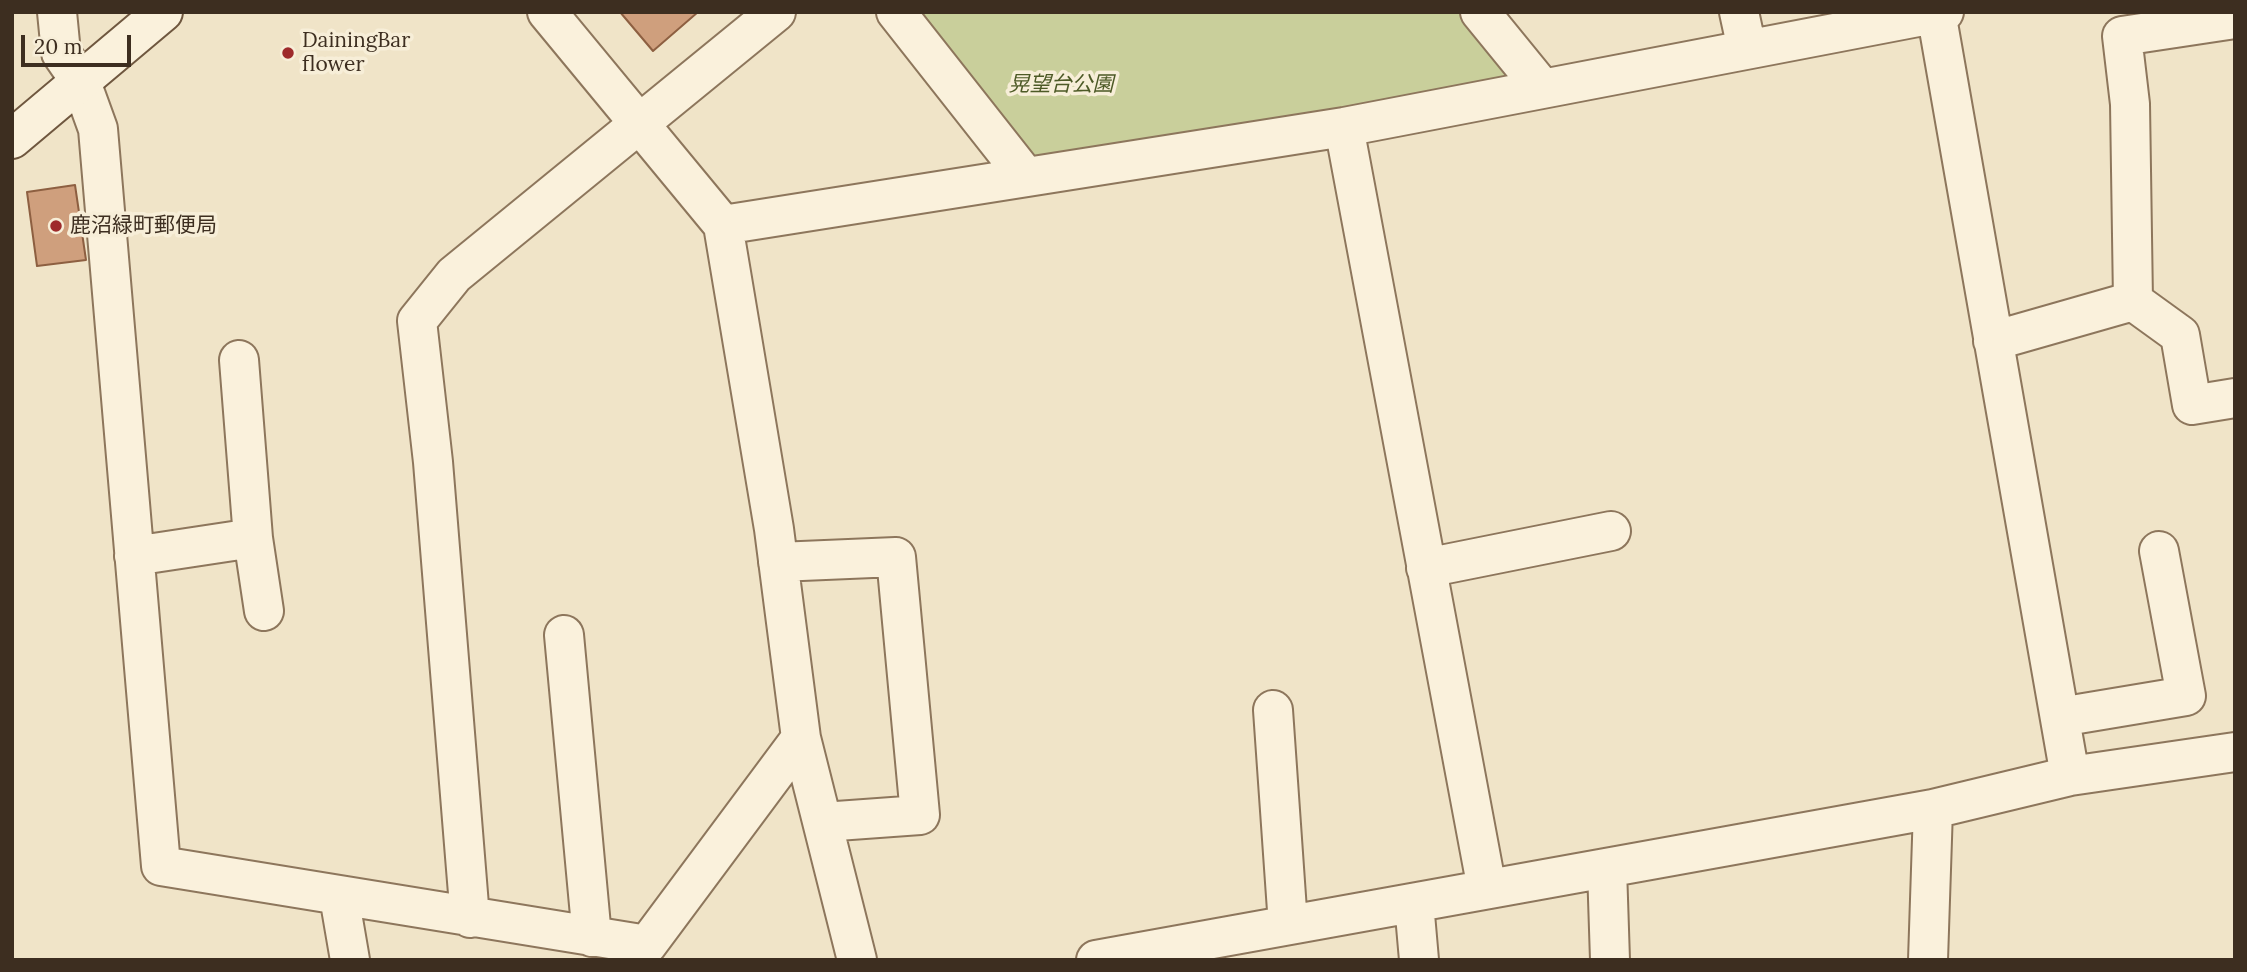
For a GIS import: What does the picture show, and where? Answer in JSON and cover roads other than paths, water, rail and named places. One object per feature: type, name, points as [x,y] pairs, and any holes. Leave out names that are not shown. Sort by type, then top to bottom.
[{"type":"street","points":[[57,12],[61,53],[81,82],[98,129],[161,866],[647,945],[802,738]]},
{"type":"street","points":[[12,139],[163,12]]},
{"type":"street","points":[[547,12],[723,225],[778,562],[802,738],[858,960]]},
{"type":"street","points":[[470,918],[433,462],[417,321],[454,275],[776,12]]},
{"type":"street","points":[[896,12],[1026,177]]},
{"type":"street","points":[[1480,12],[1542,88]]},
{"type":"street","points":[[1739,12],[1747,49]]},
{"type":"street","points":[[723,225],[1344,127],[1944,12]]},
{"type":"street","points":[[1936,13],[2070,776]]},
{"type":"street","points":[[2133,301],[2130,104],[2122,36],[2235,19]]},
{"type":"street","points":[[1344,127],[1486,889]]},
{"type":"street","points":[[1993,341],[2133,301]]},
{"type":"street","points":[[2133,301],[2180,335],[2192,405],[2235,398]]},
{"type":"street","points":[[239,360],[253,538],[264,611]]},
{"type":"street","points":[[1426,568],[1611,531]]},
{"type":"street","points":[[134,556],[253,538]]},
{"type":"street","points":[[2060,718],[2186,696],[2159,551]]},
{"type":"street","points":[[778,562],[896,557],[920,815],[823,822]]},
{"type":"street","points":[[564,635],[592,937]]},
{"type":"street","points":[[1273,710],[1288,925]]},
{"type":"street","points":[[1096,960],[1933,808],[2070,776],[2235,752]]},
{"type":"street","points":[[1928,960],[1933,808]]},
{"type":"street","points":[[1607,868],[1610,960]]},
{"type":"street","points":[[339,896],[350,960]]},
{"type":"street","points":[[1414,903],[1419,960]]},
{"type":"place","name":"DainingBar flower","points":[[288,53]]},
{"type":"place","name":"鹿沼緑町郵便局","points":[[56,226]]},
{"type":"park label","name":"晃望台公園","points":[[1061,85]]}]
